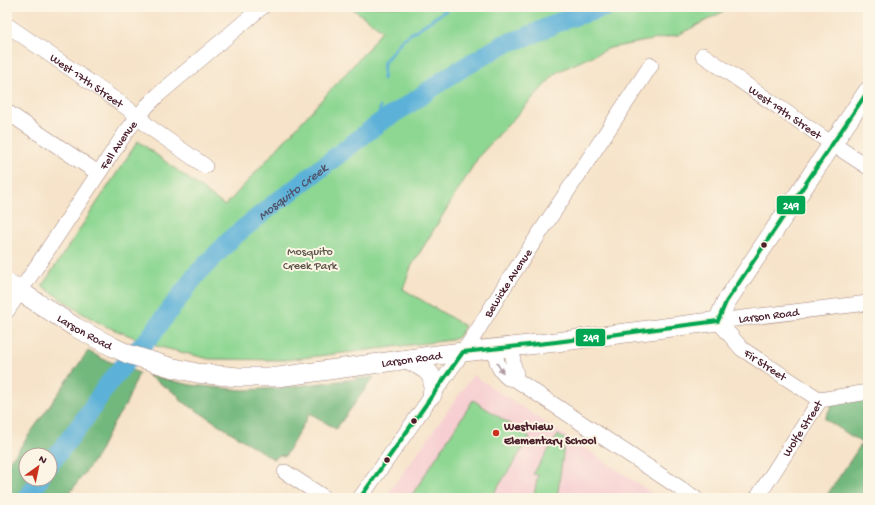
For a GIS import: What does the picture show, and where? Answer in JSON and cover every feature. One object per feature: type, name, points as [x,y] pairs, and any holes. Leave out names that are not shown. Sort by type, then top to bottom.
[{"type":"main road","points":[[718,321],[730,296],[868,91]]},
{"type":"main road","name":"Larson Road","points":[[14,287],[75,327],[113,347],[145,360],[197,373],[238,377],[278,377],[462,352],[514,347],[718,321]]},
{"type":"main road","points":[[409,360],[422,366],[433,378],[434,385],[432,395]]},
{"type":"street","name":"Fell Avenue","points":[[7,311],[14,287],[138,117],[158,96],[262,7]]},
{"type":"street","name":"West 17th Street","points":[[7,25],[126,107],[152,129],[205,166]]},
{"type":"street","name":"West 19th Street","points":[[703,55],[868,167]]},
{"type":"street","name":"Bewicke Avenue","points":[[360,498],[462,352],[504,286],[651,65]]},
{"type":"street","points":[[7,112],[98,173]]},
{"type":"street","name":"Larson Road","points":[[718,321],[868,303]]},
{"type":"street","name":"Fir Street","points":[[718,321],[742,349],[820,400]]},
{"type":"street","points":[[514,347],[513,364],[516,374],[515,379]]},
{"type":"street","points":[[495,349],[498,368],[508,378],[515,379],[694,498]]},
{"type":"street","name":"Wolfe Street","points":[[757,498],[820,400],[868,392]]},
{"type":"street","points":[[285,472],[324,498]]},
{"type":"shaded area","name":"Westview Elementary School","points":[[473,375],[657,496],[659,498],[385,498]]},
{"type":"green space","name":"Mosquito Creek Park","points":[[350,7],[732,7],[678,35],[610,48],[557,72],[479,156],[411,267],[403,289],[465,326],[458,337],[451,340],[285,360],[209,359],[156,346],[105,326],[80,312],[42,286],[138,141],[225,206],[367,50],[382,30]]},
{"type":"green space","points":[[88,351],[103,359],[139,373],[125,406],[114,422],[97,456],[69,494],[58,498],[46,496],[44,498],[7,498],[7,463],[18,451],[18,487],[58,487],[58,447],[21,447]]},
{"type":"green space","points":[[147,375],[191,385],[244,390],[279,388],[374,377],[336,429],[310,413],[285,456],[280,455],[273,459],[180,400],[178,395]]},
{"type":"green space","points":[[868,397],[868,498],[825,498],[862,443],[825,419],[833,402]]},
{"type":"green space","points":[[473,400],[530,437],[491,498],[410,498]]},
{"type":"green space","points":[[558,435],[565,439],[557,498],[534,494],[538,475],[533,474]]},
{"type":"waterway","points":[[383,79],[384,62],[403,39],[451,7]]},
{"type":"waterway","name":"Mosquito Creek","points":[[58,454],[86,417],[107,385],[132,355],[149,338],[196,275],[233,237],[379,123],[414,101],[449,76],[504,44],[526,37],[566,19],[607,7]]},
{"type":"waterway","points":[[379,123],[380,107]]},
{"type":"waterway","name":"Mosquito Creek","points":[[27,498],[35,487]]},
{"type":"transit line","name":"249","points":[[718,321],[726,302],[868,91]]},
{"type":"transit line","name":"249","points":[[463,352],[556,342],[718,321]]},
{"type":"transit line","name":"249","points":[[360,498],[463,352]]},
{"type":"place","name":"Westview Elementary School","points":[[496,433]]}]
